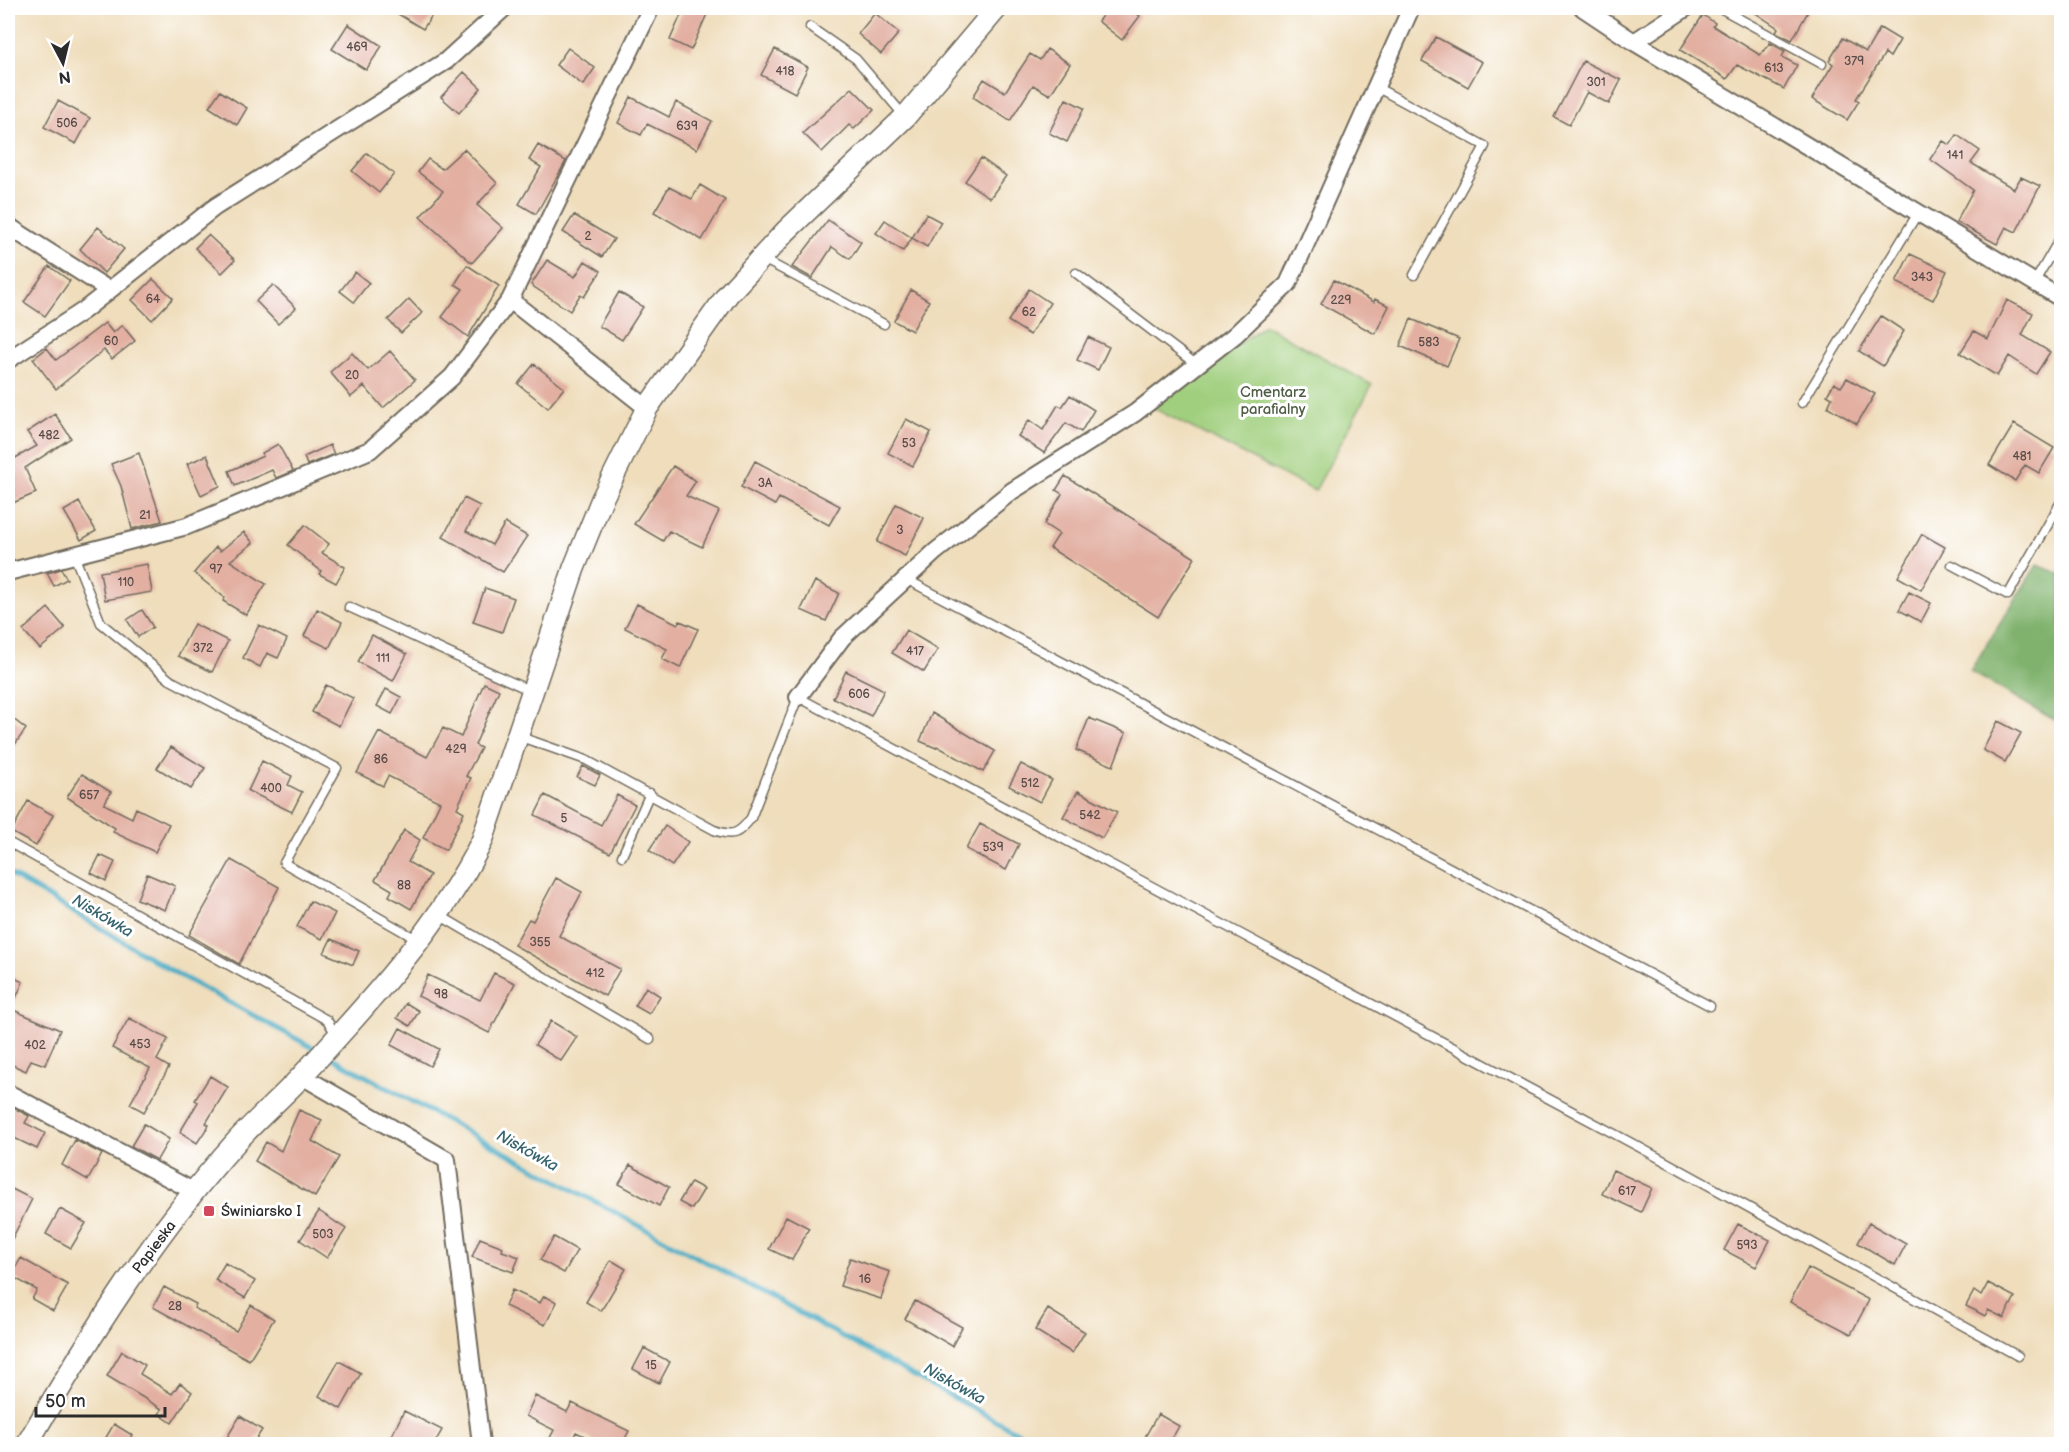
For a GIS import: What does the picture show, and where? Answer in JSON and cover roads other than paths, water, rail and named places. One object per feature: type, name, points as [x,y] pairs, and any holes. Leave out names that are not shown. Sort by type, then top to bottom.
[{"type":"street","points":[[8,360],[109,290],[215,207],[446,61],[504,8]]},
{"type":"street","points":[[8,572],[187,526],[370,450],[452,377],[510,300],[651,8]]},
{"type":"street","name":"Papieska","points":[[27,1444],[118,1295],[195,1192],[236,1143],[334,1040],[419,940],[439,915],[465,874],[482,841],[574,568],[602,499],[647,408],[728,294],[905,117],[996,8]]},
{"type":"street","points":[[798,697],[842,638],[906,579],[1012,491],[1135,413],[1235,335],[1288,284],[1411,8]]},
{"type":"street","points":[[1583,8],[1634,42],[2061,299]]},
{"type":"street","points":[[1634,42],[1686,8]]},
{"type":"street","points":[[8,226],[109,290]]},
{"type":"street","points":[[510,300],[647,408]]},
{"type":"street","points":[[304,1073],[447,1160],[481,1444]]},
{"type":"street","points":[[8,1093],[195,1192]]},
{"type":"lane","points":[[1720,8],[1822,64]]},
{"type":"lane","points":[[810,27],[856,59],[905,117]]},
{"type":"lane","points":[[1376,87],[1485,146],[1414,275]]},
{"type":"lane","points":[[1802,403],[1918,213]]},
{"type":"lane","points":[[2034,283],[2061,235]]},
{"type":"lane","points":[[761,259],[884,324]]},
{"type":"lane","points":[[1076,273],[1197,365]]},
{"type":"lane","points":[[1952,566],[2008,595],[2061,500]]},
{"type":"lane","points":[[74,555],[101,622],[170,680],[337,768],[284,863],[419,940]]},
{"type":"lane","points":[[906,579],[1710,1006]]},
{"type":"lane","points":[[349,607],[533,692]]},
{"type":"lane","points":[[518,736],[586,760],[714,830],[729,835],[740,832],[757,806],[798,697],[1639,1147],[2019,1356]]},
{"type":"lane","points":[[622,856],[650,793]]},
{"type":"lane","points":[[8,842],[327,1020],[334,1040]]},
{"type":"lane","points":[[439,915],[650,1039]]},
{"type":"waterway","name":"Niskówka","points":[[8,873],[179,975],[319,1051]]},
{"type":"waterway","name":"Niskówka","points":[[327,1055],[1039,1444]]},
{"type":"place","name":"Świniarsko I","points":[[209,1211]]},
{"type":"park label","name":"Cmentarz parafialny","points":[[1273,400]]}]
